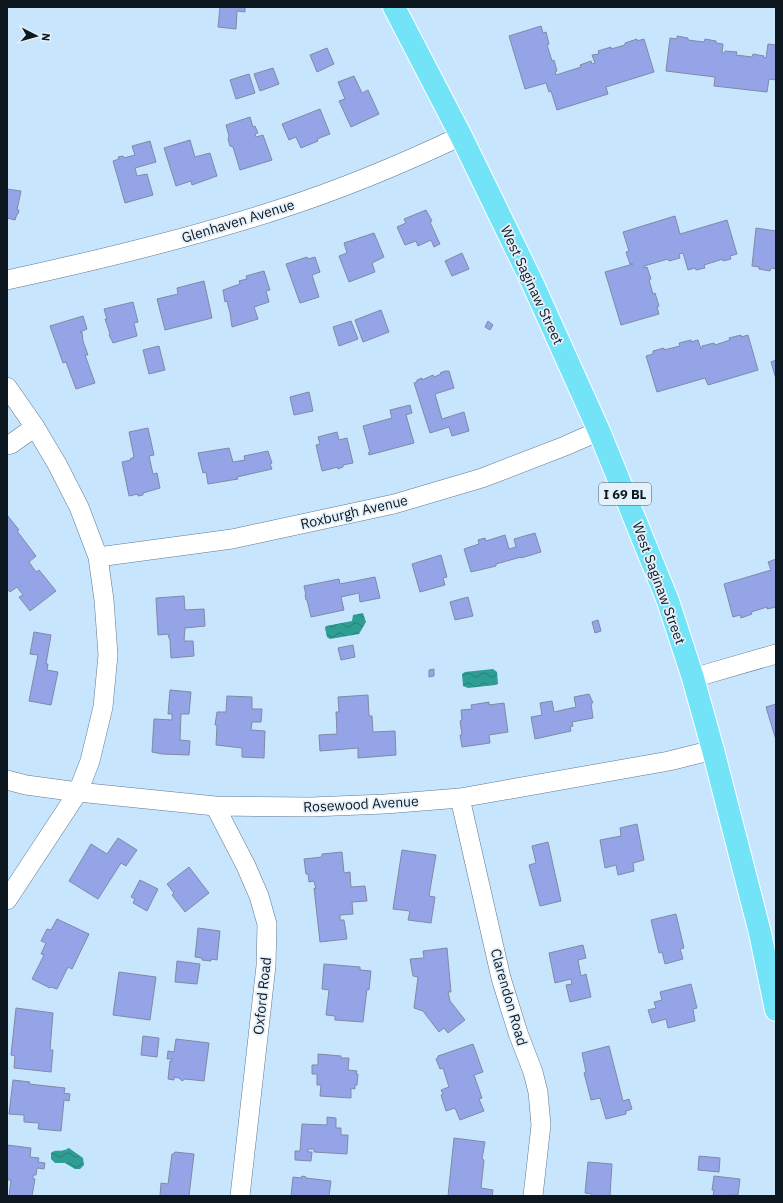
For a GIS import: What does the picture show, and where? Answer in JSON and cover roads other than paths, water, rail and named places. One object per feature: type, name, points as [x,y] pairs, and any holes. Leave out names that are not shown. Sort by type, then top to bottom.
[{"type":"main road","name":"West Saginaw Street","points":[[394,7],[461,136],[532,282],[600,431],[668,601],[693,678],[713,750],[760,933],[776,1010]]},
{"type":"street","name":"Glenhaven Avenue","points":[[7,280],[100,260],[282,209],[424,154],[461,136]]},
{"type":"street","points":[[7,387],[35,427],[57,464],[79,507],[98,557],[104,600],[108,655],[103,707],[90,761],[78,792],[7,900]]},
{"type":"street","points":[[7,445],[11,444],[35,427]]},
{"type":"street","name":"Roxburgh Avenue","points":[[98,557],[232,539],[394,504],[482,478],[600,431]]},
{"type":"street","points":[[693,678],[776,654]]},
{"type":"street","name":"Rosewood Avenue","points":[[7,780],[26,785],[78,792],[215,806],[310,807],[385,804],[460,798],[669,761],[713,750]]},
{"type":"street","name":"Clarendon Road","points":[[460,798],[501,978],[518,1033],[533,1072],[538,1092],[541,1125],[533,1196]]},
{"type":"street","name":"Oxford Road","points":[[215,806],[246,866],[259,896],[266,924],[266,966],[240,1196]]},
{"type":"water","points":[[363,613],[366,622],[359,634],[330,639],[327,637],[326,626],[352,621],[353,615]]},
{"type":"water","points":[[493,669],[497,672],[498,684],[468,688],[463,686],[462,674],[465,672]]},
{"type":"water","points":[[69,1148],[83,1158],[84,1165],[80,1169],[75,1169],[65,1163],[55,1163],[51,1159],[51,1153]]}]
